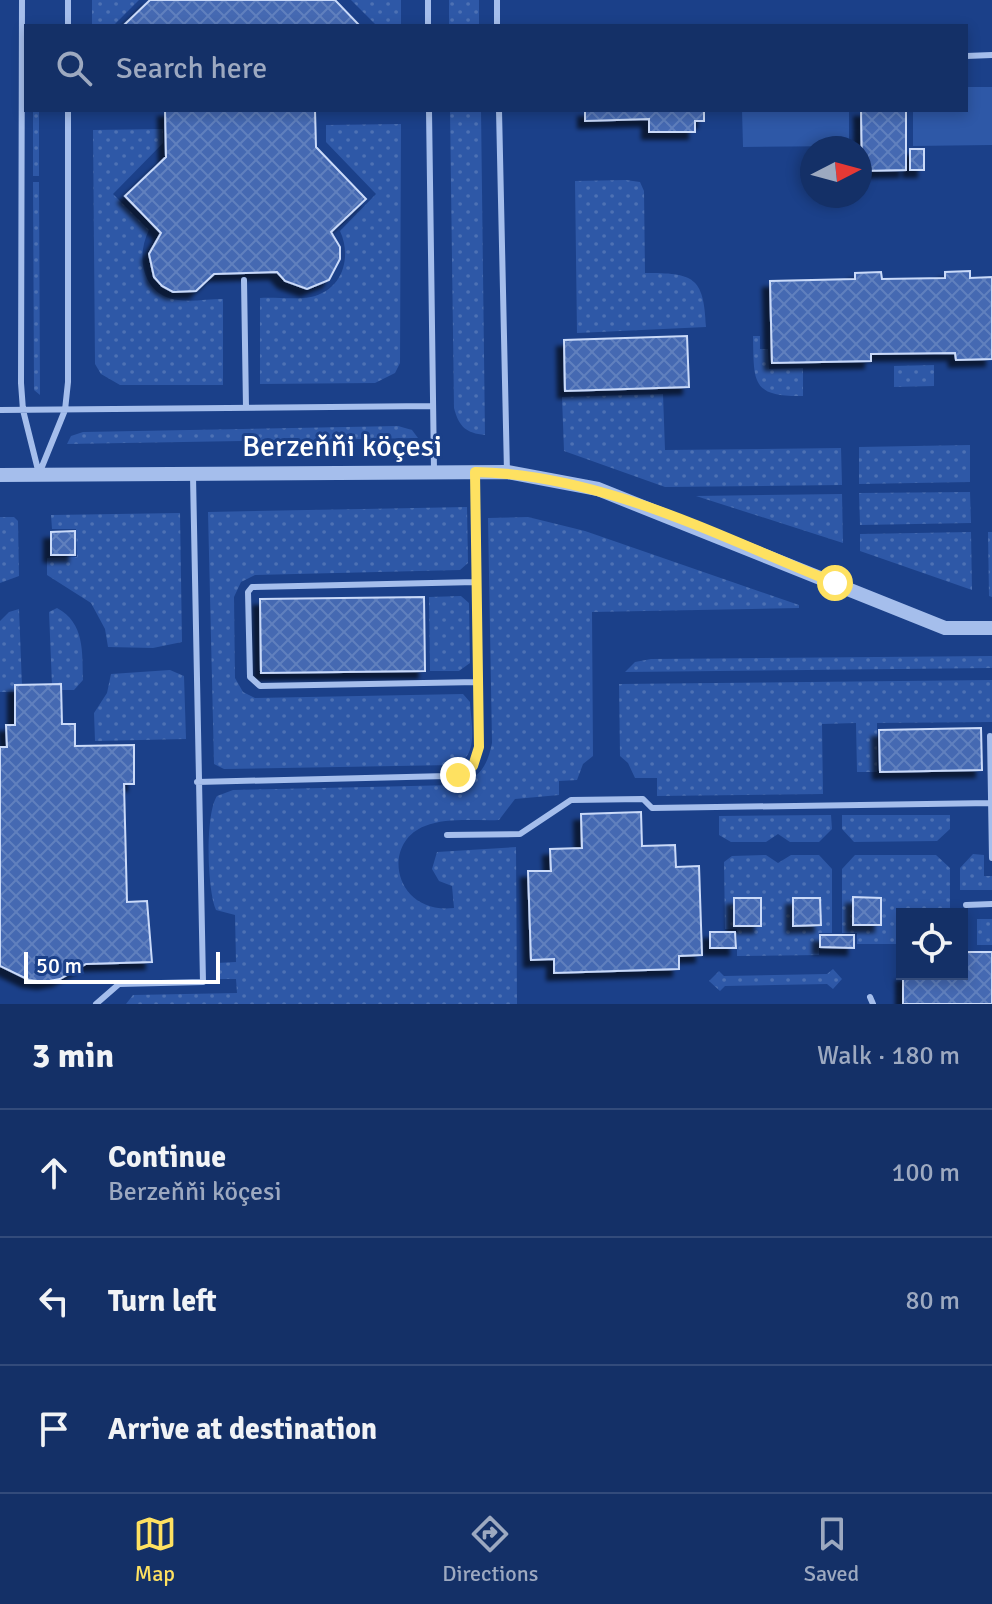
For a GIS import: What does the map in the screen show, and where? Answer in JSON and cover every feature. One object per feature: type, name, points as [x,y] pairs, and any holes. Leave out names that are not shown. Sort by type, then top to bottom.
[{"type":"street","name":"Berzeňňi köçesi","points":[[0,475],[507,472],[598,489],[945,628],[992,628]]},
{"type":"lane","points":[[22,0],[23,410],[39,474]]},
{"type":"lane","points":[[68,0],[68,24]]},
{"type":"lane","points":[[428,0],[428,24]]},
{"type":"lane","points":[[497,0],[497,24]]},
{"type":"lane","points":[[968,56],[992,55]]},
{"type":"lane","points":[[39,474],[65,410],[68,382],[68,112]]},
{"type":"lane","points":[[429,112],[434,471]]},
{"type":"lane","points":[[499,112],[507,472]]},
{"type":"lane","points":[[244,280],[246,408]]},
{"type":"lane","points":[[0,410],[432,406]]},
{"type":"lane","points":[[197,782],[458,775],[473,766],[477,756],[478,682],[475,472]]},
{"type":"lane","points":[[96,1004],[119,984],[203,982],[193,473]]},
{"type":"lane","points":[[476,582],[252,587],[248,592],[249,663],[250,677],[260,686],[478,682]]},
{"type":"lane","points":[[990,736],[992,858]]},
{"type":"lane","points":[[447,835],[520,834],[571,800],[643,799],[652,808],[991,803]]},
{"type":"lane","points":[[966,905],[992,904]]},
{"type":"shaded area","points":[[92,0],[139,0],[115,24],[92,24]]},
{"type":"shaded area","points":[[351,0],[401,0],[401,24],[375,24]]},
{"type":"shaded area","points":[[449,0],[479,0],[479,24],[449,24]]},
{"type":"shaded area","points":[[968,87],[992,87],[992,145],[913,146],[913,112],[968,112]]},
{"type":"shaded area","points":[[33,112],[39,112],[39,176],[33,176]]},
{"type":"shaded area","points":[[450,112],[481,112],[485,435],[464,428],[454,408]]},
{"type":"shaded area","points":[[742,112],[849,112],[849,136],[800,136],[800,146],[743,147]]},
{"type":"shaded area","points":[[401,124],[400,363],[395,373],[375,383],[260,384],[260,298],[311,297],[331,287],[345,261],[340,231],[376,194],[326,142],[326,125]]},
{"type":"shaded area","points":[[163,129],[163,143],[113,194],[149,230],[143,263],[145,274],[157,291],[178,300],[223,299],[223,385],[120,385],[101,374],[95,364],[93,130]]},
{"type":"shaded area","points":[[575,181],[640,182],[644,191],[645,273],[674,274],[693,281],[702,297],[706,327],[577,333]]},
{"type":"shaded area","points":[[33,182],[39,182],[40,395],[34,390]]},
{"type":"shaded area","points":[[753,336],[760,336],[760,349],[768,349],[769,369],[803,368],[803,396],[773,394],[759,384],[754,365]]},
{"type":"shaded area","points":[[934,365],[934,386],[894,387],[894,366]]},
{"type":"shaded area","points":[[663,394],[665,450],[841,448],[842,485],[665,487],[564,451],[562,397]]},
{"type":"shaded area","points":[[398,426],[412,430],[418,438],[67,444],[71,436],[83,432]]},
{"type":"shaded area","points":[[970,445],[970,482],[859,484],[859,447]]},
{"type":"shaded area","points":[[970,492],[971,523],[860,525],[859,493]]},
{"type":"shaded area","points":[[842,494],[843,543],[696,496]]},
{"type":"shaded area","points":[[467,507],[468,563],[460,570],[255,575],[241,582],[234,597],[235,678],[243,692],[255,698],[463,694],[470,702],[472,730],[471,748],[467,756],[453,765],[224,769],[214,764],[208,512]]},
{"type":"shaded area","points":[[180,513],[182,642],[153,648],[108,647],[105,629],[91,603],[47,575],[47,558],[77,557],[76,529],[52,529],[51,515]]},
{"type":"shaded area","points":[[0,517],[14,517],[18,521],[19,576],[0,583]]},
{"type":"shaded area","points":[[528,517],[585,531],[799,605],[799,608],[592,612],[593,756],[583,764],[577,780],[559,781],[559,795],[515,799],[499,820],[452,820],[425,826],[411,835],[402,847],[400,876],[407,890],[418,901],[434,907],[454,908],[452,886],[439,881],[432,869],[437,852],[516,847],[517,1004],[126,1004],[133,995],[237,993],[236,979],[217,979],[216,963],[236,962],[235,915],[216,910],[211,886],[209,835],[217,796],[233,790],[456,785],[477,775],[488,759],[492,743],[488,518]]},
{"type":"shaded area","points":[[971,532],[972,590],[860,551],[860,534]]},
{"type":"shaded area","points":[[988,532],[992,532],[992,597],[989,596]]},
{"type":"shaded area","points":[[461,596],[469,603],[470,663],[459,671],[430,671],[429,597]]},
{"type":"shaded area","points":[[57,608],[73,622],[80,639],[83,680],[74,690],[58,690],[52,685],[49,612]]},
{"type":"shaded area","points":[[19,609],[22,686],[16,692],[0,692],[0,621],[9,612]]},
{"type":"shaded area","points":[[992,656],[992,668],[625,672],[635,662],[651,659]]},
{"type":"shaded area","points":[[170,670],[184,676],[186,739],[95,741],[94,713],[107,693],[111,674]]},
{"type":"shaded area","points":[[992,680],[992,722],[877,723],[877,772],[857,772],[856,723],[822,724],[823,794],[657,796],[657,778],[635,778],[628,763],[620,756],[619,684]]},
{"type":"shaded area","points":[[831,815],[832,829],[819,842],[790,842],[778,834],[766,842],[731,842],[719,835],[719,816]]},
{"type":"shaded area","points":[[842,815],[950,815],[950,829],[937,841],[854,842],[842,829]]},
{"type":"shaded area","points":[[973,854],[984,855],[984,876],[992,876],[992,890],[960,890],[960,868]]},
{"type":"shaded area","points":[[766,855],[778,863],[791,855],[819,855],[832,869],[832,933],[819,933],[819,955],[737,956],[737,929],[725,929],[724,862],[732,856]]},
{"type":"shaded area","points":[[855,855],[936,855],[950,868],[950,908],[896,908],[896,944],[857,944],[857,933],[842,933],[842,869]]},
{"type":"shaded area","points":[[977,919],[992,919],[992,945],[977,945]]},
{"type":"shaded area","points":[[833,969],[842,979],[833,989],[827,984],[725,986],[720,991],[709,981],[719,971],[724,976],[827,974]]},
{"type":"building","points":[[150,0],[335,0],[358,24],[125,24]]},
{"type":"building","points":[[165,112],[315,112],[316,147],[366,199],[331,232],[340,247],[340,259],[329,280],[307,289],[285,281],[277,272],[214,274],[196,291],[173,292],[154,277],[149,254],[161,233],[125,196],[166,157]]},
{"type":"building","points":[[585,112],[704,112],[704,121],[695,121],[695,132],[649,132],[649,119],[585,121]]},
{"type":"building","points":[[861,112],[906,112],[906,170],[872,171],[872,136],[861,136]]},
{"type":"building","points":[[910,149],[924,149],[924,170],[910,170]]},
{"type":"building","points":[[970,271],[970,278],[992,277],[992,359],[956,360],[955,353],[871,354],[871,361],[772,363],[770,281],[855,279],[855,273],[881,272],[882,279],[945,278],[945,272]]},
{"type":"building","points":[[687,336],[689,387],[565,391],[564,340]]},
{"type":"building","points":[[75,531],[75,555],[51,555],[51,532]]},
{"type":"building","points":[[424,597],[425,671],[261,673],[260,599]]},
{"type":"building","points":[[61,684],[62,724],[75,724],[75,746],[134,745],[134,784],[124,784],[127,902],[147,901],[152,962],[86,964],[60,979],[44,982],[29,980],[0,966],[0,747],[7,747],[6,725],[15,725],[15,685]]},
{"type":"building","points":[[981,728],[982,770],[880,772],[879,730]]},
{"type":"building","points":[[641,812],[642,846],[675,845],[676,867],[699,866],[702,955],[679,956],[679,969],[554,973],[554,959],[531,960],[528,871],[551,871],[550,849],[582,848],[581,814]]},
{"type":"building","points":[[853,897],[881,898],[881,925],[853,925]]},
{"type":"building","points":[[734,898],[761,898],[761,926],[734,926]]},
{"type":"building","points":[[793,898],[820,898],[821,925],[793,926]]},
{"type":"building","points":[[710,932],[735,932],[736,948],[710,948]]},
{"type":"building","points":[[820,935],[854,935],[854,948],[820,947]]},
{"type":"building","points":[[968,952],[992,952],[992,1004],[903,1004],[903,980],[968,980]]},
{"type":"route","points":[[458,775],[473,766],[479,747],[475,472],[507,472],[598,489],[835,583]]}]
